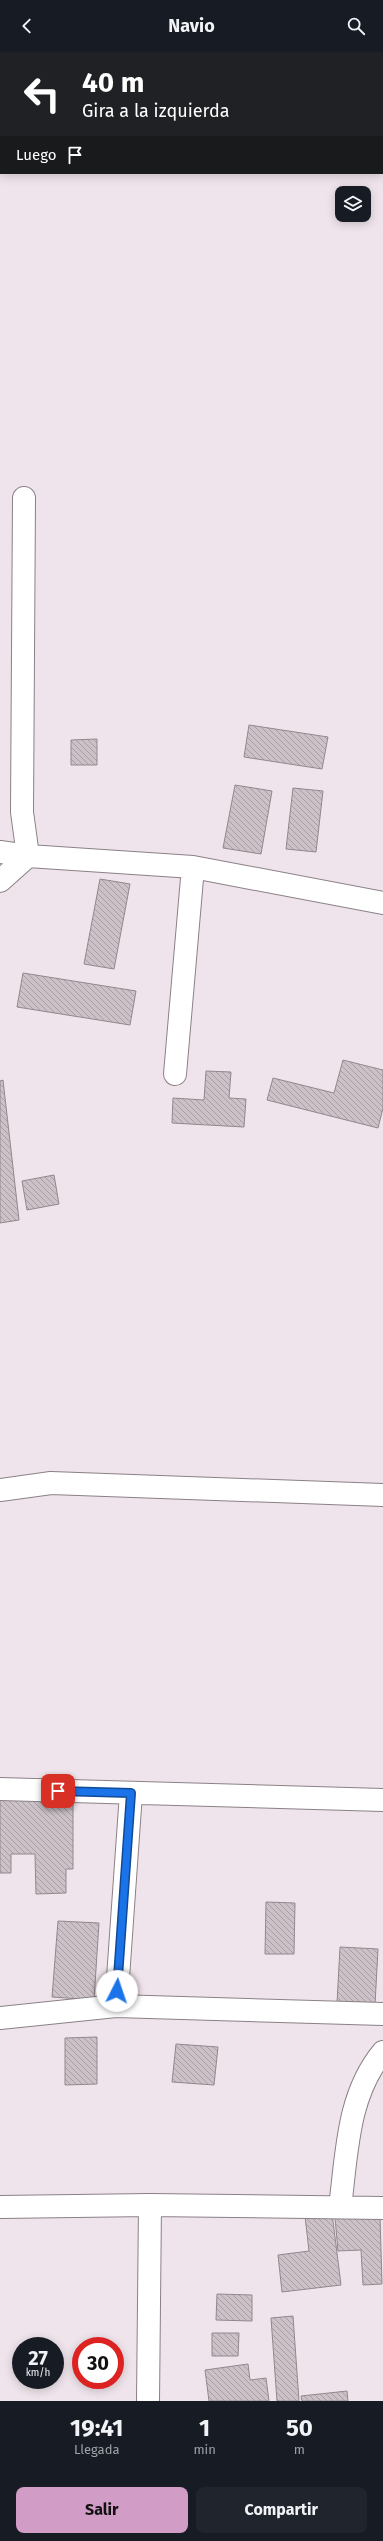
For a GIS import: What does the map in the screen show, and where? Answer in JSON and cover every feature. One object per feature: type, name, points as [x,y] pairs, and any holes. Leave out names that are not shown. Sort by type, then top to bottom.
[{"type":"street","points":[[24,498],[22,812],[28,856]]},
{"type":"street","points":[[0,852],[28,856],[193,867],[383,903]]},
{"type":"street","points":[[0,881],[28,856]]},
{"type":"street","points":[[175,1074],[193,867]]},
{"type":"street","points":[[0,1490],[51,1483],[383,1495]]},
{"type":"street","points":[[0,1789],[383,1800]]},
{"type":"street","points":[[116,2006],[131,1793]]},
{"type":"street","points":[[0,2018],[116,2006],[383,2014]]},
{"type":"street","points":[[340,2207],[355,2106],[367,2075],[383,2052]]},
{"type":"street","points":[[148,2401],[150,2205]]},
{"type":"street","points":[[0,2207],[150,2205],[383,2208]]},
{"type":"building","points":[[249,725],[328,737],[322,769],[244,757]]},
{"type":"building","points":[[97,739],[97,765],[71,765],[71,740]]},
{"type":"building","points":[[235,785],[272,791],[261,854],[223,848]]},
{"type":"building","points":[[293,788],[323,791],[316,852],[286,849]]},
{"type":"building","points":[[100,879],[130,884],[114,969],[84,964]]},
{"type":"building","points":[[23,973],[136,991],[130,1025],[17,1007]]},
{"type":"building","points":[[343,1060],[383,1070],[383,1108],[378,1128],[267,1100],[273,1078],[334,1093]]},
{"type":"building","points":[[206,1071],[231,1072],[229,1098],[246,1099],[244,1127],[172,1123],[173,1098],[204,1100]]},
{"type":"building","points":[[3,1080],[19,1220],[0,1223],[0,1081]]},
{"type":"building","points":[[54,1175],[59,1204],[27,1210],[22,1181]]},
{"type":"building","points":[[0,1798],[73,1798],[73,1869],[66,1869],[66,1893],[36,1894],[35,1854],[11,1854],[11,1873],[0,1873]]},
{"type":"building","points":[[266,1902],[295,1903],[294,1954],[265,1954]]},
{"type":"building","points":[[58,1921],[99,1923],[94,2000],[52,1997]]},
{"type":"building","points":[[340,1947],[378,1949],[375,2005],[337,2003]]},
{"type":"building","points":[[97,2037],[97,2084],[65,2085],[65,2038]]},
{"type":"building","points":[[176,2044],[218,2047],[214,2085],[172,2082]]},
{"type":"building","points":[[332,2213],[341,2285],[282,2292],[278,2255],[309,2251],[305,2216]]},
{"type":"building","points":[[380,2216],[382,2284],[363,2285],[361,2250],[338,2251],[335,2218]]},
{"type":"building","points":[[217,2294],[252,2295],[252,2321],[216,2320]]},
{"type":"building","points":[[293,2316],[299,2401],[277,2401],[271,2318]]},
{"type":"building","points":[[212,2333],[239,2333],[238,2356],[212,2356]]},
{"type":"building","points":[[248,2364],[250,2380],[266,2378],[269,2401],[209,2401],[205,2370]]},
{"type":"building","points":[[347,2391],[348,2401],[302,2401],[301,2396]]},
{"type":"route","points":[[58,1791],[131,1793],[117,1991]]}]
